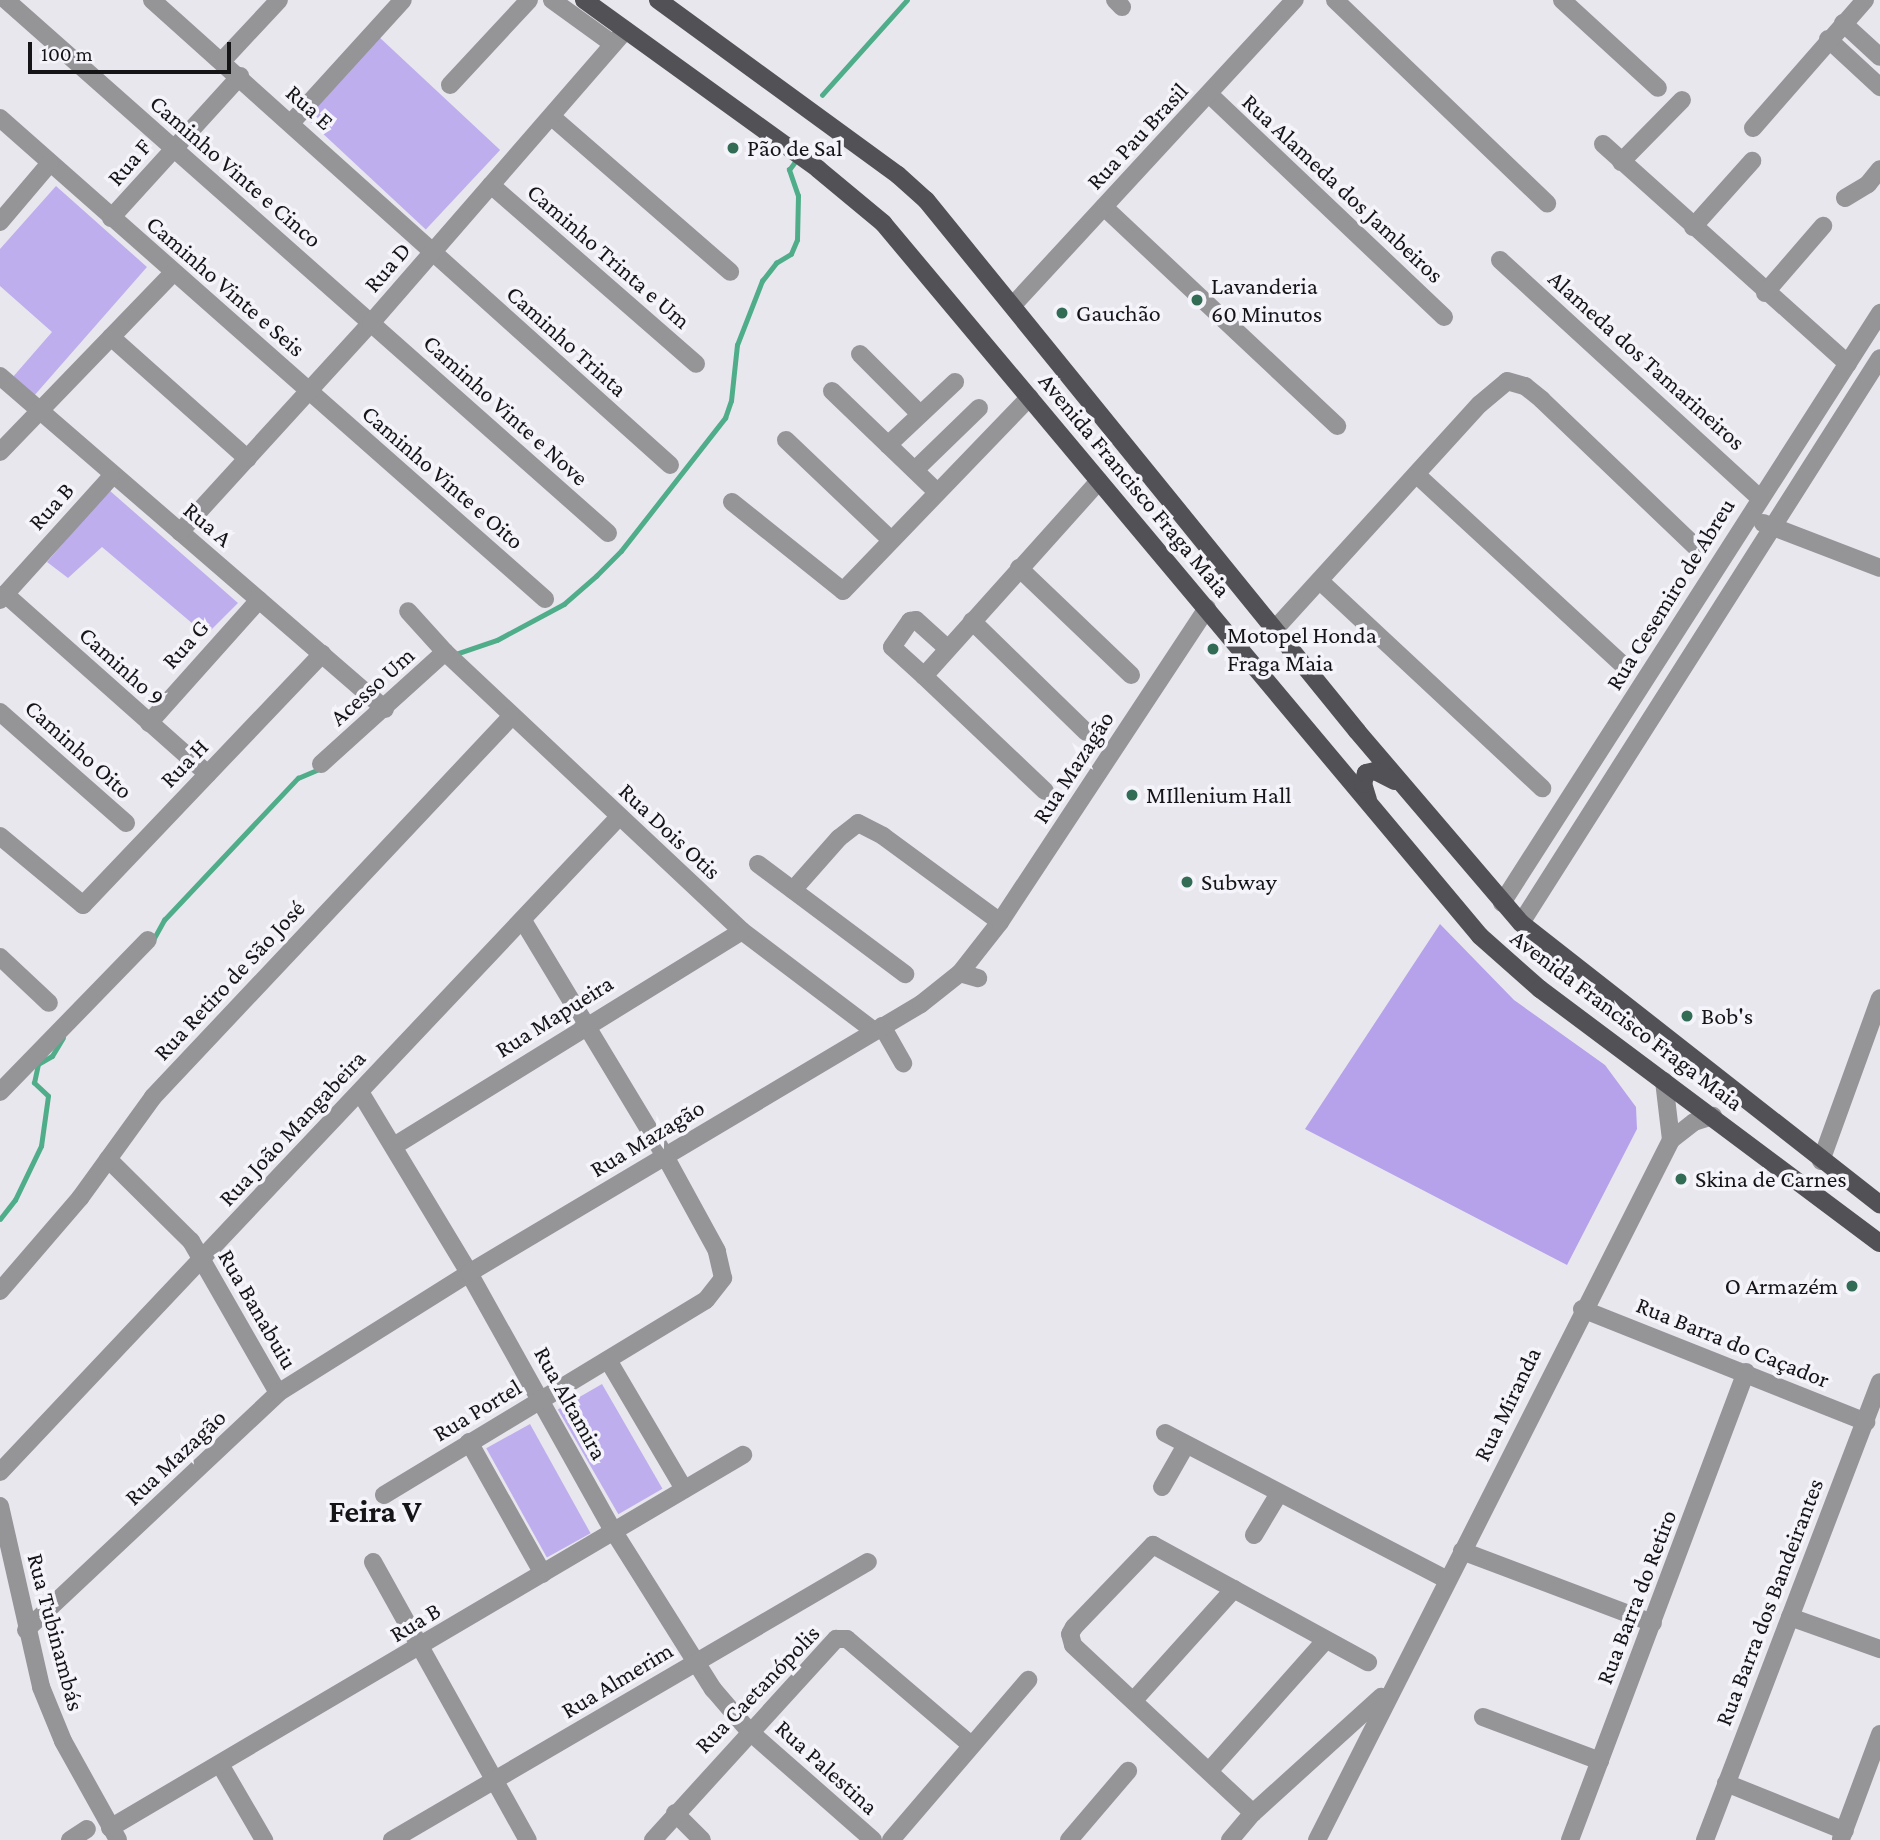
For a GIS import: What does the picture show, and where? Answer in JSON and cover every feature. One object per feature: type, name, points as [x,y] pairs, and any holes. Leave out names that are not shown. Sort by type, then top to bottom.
[{"type":"main road","name":"Avenida Francisco Fraga Maia","points":[[584,0],[818,169],[883,223],[1207,608],[1450,903],[1511,966],[1880,1243]]},
{"type":"main road","name":"Avenida Francisco Fraga Maia","points":[[658,0],[898,175],[926,200],[1014,304],[1357,732],[1521,923],[1880,1204]]},
{"type":"main road","points":[[1338,766],[1354,775],[1364,766],[1357,732]]},
{"type":"main road","points":[[1374,813],[1364,790],[1366,773],[1383,774],[1406,789]]},
{"type":"street","name":"Caminho Vinte e Cinco","points":[[6,0],[371,323]]},
{"type":"street","points":[[223,60],[279,0]]},
{"type":"street","points":[[291,123],[403,0]]},
{"type":"street","points":[[450,85],[530,0]]},
{"type":"street","points":[[552,0],[613,44]]},
{"type":"street","name":"Rua Pau Brasil","points":[[1014,304],[1295,0]]},
{"type":"street","points":[[1335,0],[1547,203]]},
{"type":"street","points":[[1562,0],[1658,88]]},
{"type":"street","points":[[1753,128],[1828,39],[1865,0]]},
{"type":"street","name":"Rua E","points":[[155,1],[223,60],[432,253]]},
{"type":"street","points":[[1843,23],[1880,57]]},
{"type":"street","name":"Rua D","points":[[180,531],[371,323],[626,30]]},
{"type":"street","points":[[1828,39],[1880,87]]},
{"type":"street","name":"Rua F","points":[[111,219],[240,76]]},
{"type":"street","name":"Rua Alameda dos Jambeiros","points":[[1209,94],[1444,317]]},
{"type":"street","points":[[1621,162],[1682,100]]},
{"type":"street","points":[[552,117],[730,272]]},
{"type":"street","name":"Caminho Vinte e Seis","points":[[0,118],[111,219],[309,391]]},
{"type":"street","points":[[1603,144],[1765,293],[1848,364]]},
{"type":"street","points":[[1693,227],[1752,161]]},
{"type":"street","points":[[0,222],[50,163]]},
{"type":"street","points":[[1845,198],[1868,184],[1880,169]]},
{"type":"street","name":"Caminho Trinta e Um","points":[[491,185],[696,364]]},
{"type":"street","points":[[1104,207],[1337,426]]},
{"type":"street","points":[[1765,293],[1823,226]]},
{"type":"street","name":"Caminho Trinta","points":[[432,253],[670,465]]},
{"type":"street","name":"Alameda dos Tamarineiros","points":[[1500,260],[1760,498]]},
{"type":"street","points":[[0,452],[174,272]]},
{"type":"street","name":"Rua Cesemiro de Abreu","points":[[1502,903],[1880,313]]},
{"type":"street","name":"Caminho Vinte e Nove","points":[[371,323],[608,533]]},
{"type":"street","points":[[111,337],[248,459]]},
{"type":"street","points":[[860,354],[920,414]]},
{"type":"street","points":[[1521,923],[1880,358]]},
{"type":"street","name":"Rua A","points":[[0,376],[111,477],[180,531],[384,709]]},
{"type":"street","points":[[1275,629],[1480,404],[1507,381],[1525,386],[1542,400],[1698,549]]},
{"type":"street","points":[[888,444],[955,382]]},
{"type":"street","name":"Caminho Vinte e Oito","points":[[309,391],[545,599]]},
{"type":"street","points":[[832,391],[936,491]]},
{"type":"street","points":[[732,502],[839,591],[846,590],[890,539],[1030,397]]},
{"type":"street","points":[[915,470],[979,408]]},
{"type":"street","points":[[786,440],[890,539]]},
{"type":"street","points":[[1417,475],[1622,664]]},
{"type":"street","name":"Rua B","points":[[2,597],[111,477]]},
{"type":"street","points":[[924,676],[1099,481]]},
{"type":"street","points":[[1750,514],[1772,529],[1880,568]]},
{"type":"street","points":[[1019,568],[1131,675]]},
{"type":"street","points":[[1320,581],[1542,788]]},
{"type":"street","name":"Caminho 9","points":[[2,597],[208,774]]},
{"type":"street","name":"Rua G","points":[[149,723],[259,600]]},
{"type":"street","name":"Rua Mazagão","points":[[26,1630],[278,1393],[469,1273],[878,1029],[923,1009],[960,973],[1000,922],[1207,608]]},
{"type":"street","name":"Acesso Um","points":[[321,764],[384,709],[452,659],[408,611]]},
{"type":"street","points":[[947,648],[916,620],[910,621],[892,648],[1045,791]]},
{"type":"street","points":[[972,621],[1086,732]]},
{"type":"street","name":"Rua H","points":[[0,836],[81,906],[322,654]]},
{"type":"street","name":"Rua Dois Otis","points":[[452,659],[742,931],[878,1029]]},
{"type":"street","points":[[1643,682],[1665,700]]},
{"type":"street","name":"Caminho Oito","points":[[0,712],[126,823]]},
{"type":"street","name":"Rua Retiro de São José","points":[[0,1291],[48,1238],[153,1097],[511,717]]},
{"type":"street","name":"Rua João Mangabeira","points":[[0,1472],[619,817]]},
{"type":"street","points":[[793,890],[839,838],[858,823],[883,836],[1000,922]]},
{"type":"street","points":[[758,864],[905,974]]},
{"type":"street","points":[[523,920],[665,1156]]},
{"type":"street","name":"Rua Mapueira","points":[[394,1146],[742,931]]},
{"type":"street","points":[[0,1092],[148,940]]},
{"type":"street","points":[[0,957],[49,1003]]},
{"type":"street","points":[[960,973],[978,978]]},
{"type":"street","points":[[1822,1161],[1880,998]]},
{"type":"street","points":[[878,1029],[903,1063]]},
{"type":"street","points":[[1664,1081],[1671,1140]]},
{"type":"street","name":"Rua Altamira","points":[[360,1092],[469,1273],[614,1532],[695,1662],[750,1731]]},
{"type":"street","name":"Rua Miranda","points":[[1317,1840],[1389,1690],[1671,1140],[1694,1122],[1713,1116]]},
{"type":"street","name":"Rua Portel","points":[[384,1495],[706,1300],[718,1290],[723,1268],[665,1156]]},
{"type":"street","name":"Rua Banabuiu","points":[[108,1159],[184,1232],[278,1393]]},
{"type":"street","name":"Rua Barra do Caçador","points":[[1582,1309],[1866,1422]]},
{"type":"street","points":[[608,1360],[684,1489]]},
{"type":"street","name":"Rua Barra do Retiro","points":[[1570,1840],[1746,1372]]},
{"type":"street","name":"Rua Barra dos Bandeirantes","points":[[1705,1840],[1880,1382]]},
{"type":"street","points":[[1165,1433],[1278,1495],[1447,1580]]},
{"type":"street","points":[[469,1442],[543,1574]]},
{"type":"street","points":[[1163,1486],[1186,1445]]},
{"type":"street","name":"Rua B","points":[[114,1834],[221,1766],[743,1455]]},
{"type":"street","points":[[1255,1535],[1278,1495]]},
{"type":"street","name":"Rua Tubinambás","points":[[1,1518],[26,1630],[53,1719],[114,1834]]},
{"type":"street","points":[[1253,1813],[1135,1699],[1073,1645],[1070,1634],[1083,1616],[1153,1545],[1368,1662]]},
{"type":"street","points":[[1462,1551],[1653,1623]]},
{"type":"street","points":[[373,1562],[418,1648],[528,1840]]},
{"type":"street","name":"Rua Almerim","points":[[391,1840],[495,1782],[868,1562]]},
{"type":"street","points":[[1135,1699],[1234,1589]]},
{"type":"street","points":[[1790,1617],[1880,1649]]},
{"type":"street","name":"Rua Caetanópolis","points":[[653,1840],[832,1641],[841,1637],[971,1745]]},
{"type":"street","points":[[1210,1770],[1326,1640]]},
{"type":"street","points":[[891,1840],[1028,1680]]},
{"type":"street","name":"Rua Miranda","points":[[1231,1840],[1253,1813],[1389,1690]]},
{"type":"street","points":[[1483,1717],[1600,1761]]},
{"type":"street","name":"Rua Palestina","points":[[750,1731],[873,1840]]},
{"type":"street","points":[[1726,1783],[1843,1835],[1880,1734]]},
{"type":"street","points":[[221,1766],[264,1840]]},
{"type":"street","points":[[1069,1840],[1128,1771]]},
{"type":"street","points":[[675,1813],[702,1840]]},
{"type":"street","points":[[70,1840],[88,1829]]},
{"type":"shaded area","points":[[378,36],[500,150],[426,230],[304,116]]},
{"type":"shaded area","points":[[56,186],[147,267],[33,397],[12,378],[52,332],[0,286],[0,249]]},
{"type":"shaded area","points":[[109,490],[238,603],[206,635],[102,547],[68,578],[47,562]]},
{"type":"shaded area","points":[[1440,924],[1514,1000],[1605,1065],[1636,1107],[1637,1129],[1567,1265],[1305,1129]]},
{"type":"shaded area","points":[[602,1384],[662,1489],[618,1514],[558,1410]]},
{"type":"shaded area","points":[[530,1424],[591,1533],[547,1558],[486,1448]]},
{"type":"waterway","points":[[822,95],[907,0]]},
{"type":"waterway","points":[[456,654],[497,640],[564,604],[596,576],[621,551],[725,418],[731,401],[737,345],[762,281],[776,263],[791,254],[797,240],[798,196],[789,170],[794,163]]},
{"type":"waterway","points":[[153,940],[164,920],[298,778],[321,768]]},
{"type":"waterway","points":[[0,1219],[15,1200],[41,1146],[48,1096],[34,1083],[38,1064],[52,1056],[63,1038]]},
{"type":"place","name":"Pão de Sal","points":[[733,148]]},
{"type":"place","name":"Lavanderia 60 Minutos","points":[[1197,300]]},
{"type":"place","name":"Gauchão","points":[[1062,313]]},
{"type":"place","name":"Motopel Honda Fraga Maia","points":[[1213,649]]},
{"type":"place","name":"MIllenium Hall","points":[[1132,795]]},
{"type":"place","name":"Subway","points":[[1187,882]]},
{"type":"place","name":"Bob's","points":[[1687,1016]]},
{"type":"place","name":"Skina de Carnes","points":[[1681,1179]]},
{"type":"place","name":"O Armazém","points":[[1852,1286]]},
{"type":"district","name":"Feira V","points":[[375,1511]]}]
